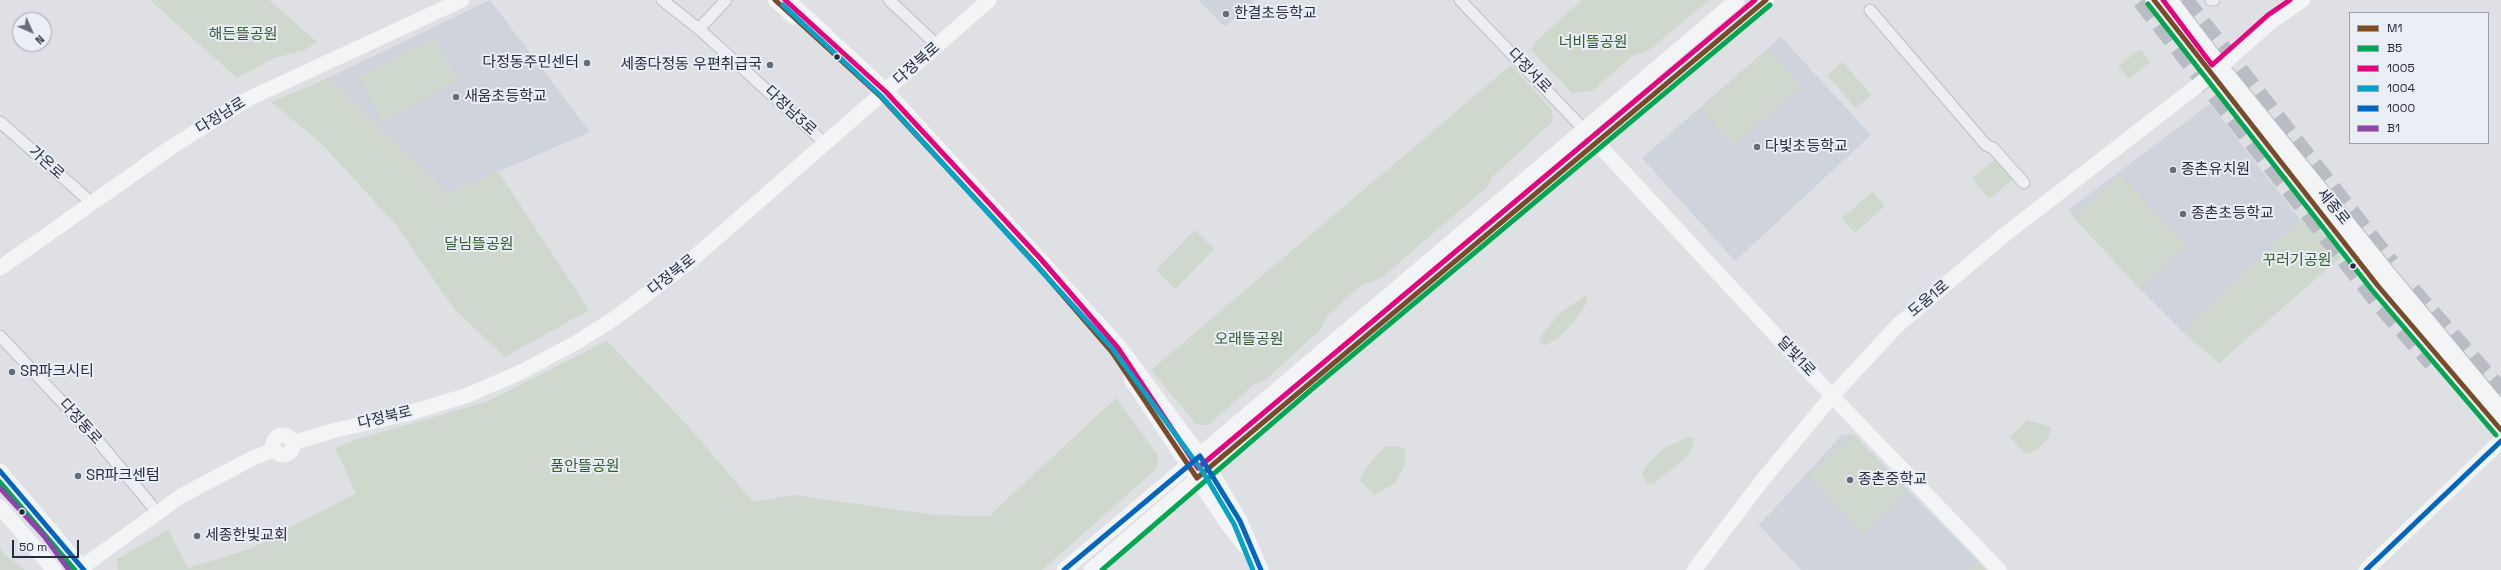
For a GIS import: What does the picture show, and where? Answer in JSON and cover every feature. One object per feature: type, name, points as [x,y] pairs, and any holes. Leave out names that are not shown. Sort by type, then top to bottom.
[{"type":"main road","name":"세종로","points":[[2154,0],[2216,71],[2501,411]]},
{"type":"main road","name":"세종로","points":[[2169,0],[2216,71],[2378,286],[2501,430]]},
{"type":"street","name":"다정남로","points":[[0,268],[173,146],[248,99],[462,0]]},
{"type":"street","name":"다정남3로","points":[[662,0],[699,29],[826,144]]},
{"type":"street","points":[[699,29],[726,0]]},
{"type":"street","points":[[774,0],[883,94]]},
{"type":"street","points":[[788,0],[883,94],[1117,344],[1194,461],[1197,478],[1229,526],[1258,565]]},
{"type":"street","points":[[889,0],[938,46]]},
{"type":"street","name":"다정북로","points":[[157,512],[187,493],[251,459],[274,450],[278,454],[285,455],[290,452],[292,443],[332,431],[406,414],[468,395],[521,372],[577,342],[615,318],[688,263],[989,0]]},
{"type":"street","name":"다정서로","points":[[1460,0],[1596,142]]},
{"type":"street","points":[[1064,570],[1737,0]]},
{"type":"street","points":[[1091,570],[1197,478],[1766,0]]},
{"type":"street","name":"도움1로","points":[[1694,570],[1761,482],[1832,396],[1898,325],[2003,236],[2216,71],[2273,20],[2303,0]]},
{"type":"street","points":[[1870,10],[1986,145],[1993,148],[2024,183]]},
{"type":"street","name":"가온로","points":[[0,122],[92,204]]},
{"type":"street","name":"달빛1로","points":[[1596,142],[1832,396],[1999,570]]},
{"type":"street","name":"다정동로","points":[[0,336],[93,435],[157,512]]},
{"type":"street","points":[[2366,570],[2501,441]]},
{"type":"street","points":[[1194,461],[1209,468],[1240,521],[1258,565]]},
{"type":"street","points":[[0,471],[83,568],[157,512]]},
{"type":"street","points":[[0,508],[54,570]]},
{"type":"shaded area","name":"새움초등학교","points":[[490,0],[590,132],[447,194],[328,78]]},
{"type":"shaded area","name":"한결초등학교","points":[[1198,0],[1254,0],[1225,27]]},
{"type":"shaded area","name":"다빛초등학교","points":[[1781,37],[1871,135],[1735,261],[1642,158]]},
{"type":"shaded area","name":"종촌초등학교","points":[[2210,104],[2301,221],[2183,332],[2140,289],[2068,210]]},
{"type":"shaded area","name":"종촌중학교","points":[[1853,434],[1979,562],[1970,570],[1801,570],[1759,525],[1842,435]]},
{"type":"green space","name":"해든뜰공원","points":[[150,0],[269,0],[317,42],[305,50],[274,58],[237,78]]},
{"type":"green space","name":"너비뜰공원","points":[[1582,0],[1709,0],[1649,50],[1632,56],[1592,91],[1572,93],[1531,50],[1534,47],[1533,44]]},
{"type":"green space","points":[[435,38],[458,81],[382,121],[359,77]]},
{"type":"green space","points":[[1768,49],[1801,86],[1733,146],[1701,108]]},
{"type":"green space","points":[[2140,49],[2150,62],[2128,79],[2118,66]]},
{"type":"green space","points":[[1842,62],[1872,95],[1856,108],[1827,75]]},
{"type":"green space","name":"오래뜰공원","points":[[1511,65],[1552,110],[1553,121],[1492,177],[1487,187],[1381,278],[1361,285],[1326,317],[1321,329],[1264,381],[1254,384],[1209,425],[1197,425],[1151,370]]},
{"type":"green space","name":"달님뜰공원","points":[[328,78],[447,194],[498,171],[589,310],[505,357],[455,310],[396,225],[321,143],[271,102]]},
{"type":"green space","points":[[1997,158],[2014,178],[1989,199],[1972,178]]},
{"type":"green space","points":[[2120,175],[2187,246],[2140,289],[2074,218]]},
{"type":"green space","points":[[1872,192],[1885,206],[1855,233],[1842,218]]},
{"type":"green space","name":"꾸러기공원","points":[[2310,218],[2341,257],[2219,363],[2183,332],[2301,221]]},
{"type":"green space","points":[[1195,230],[1214,249],[1175,289],[1156,270]]},
{"type":"green space","points":[[1586,295],[1587,303],[1571,325],[1559,337],[1544,346],[1539,339],[1560,313]]},
{"type":"green space","name":"품안뜰공원","points":[[607,341],[686,424],[753,502],[794,495],[935,515],[989,516],[1116,398],[1158,456],[1156,469],[1042,570],[118,570],[117,559],[168,530],[188,568],[250,549],[356,493],[335,448],[361,438],[486,402]]},
{"type":"green space","points":[[2027,420],[2051,427],[2048,439],[2035,451],[2026,454],[2010,437]]},
{"type":"green space","points":[[1853,434],[1907,493],[1863,534],[1809,475]]},
{"type":"green space","points":[[1689,437],[1694,439],[1690,454],[1653,484],[1646,483],[1642,473],[1662,449]]},
{"type":"green space","points":[[1396,446],[1406,450],[1404,467],[1395,483],[1374,495],[1360,481],[1363,472],[1384,447]]},
{"type":"green space","points":[[0,548],[4,554],[25,570],[0,570]]},
{"type":"green space","points":[[1979,562],[1986,570],[1970,570]]},
{"type":"tunnel","points":[[2142,0],[2382,305],[2433,362]]},
{"type":"tunnel","points":[[2183,0],[2390,264]]},
{"type":"tunnel","points":[[2411,291],[2501,393]]},
{"type":"transit line","name":"M1","points":[[775,0],[881,97],[1034,262],[1112,352],[1197,478],[1766,0]]},
{"type":"transit line","name":"1005","points":[[785,0],[886,92],[1039,257],[1118,348],[1198,468],[1755,0]]},
{"type":"transit line","name":"M1","points":[[2154,0],[2378,286],[2501,430]]},
{"type":"transit line","name":"1005","points":[[2163,0],[2212,65],[2268,15],[2290,0]]},
{"type":"transit line","name":"B5","points":[[2148,4],[2372,290],[2496,435]]},
{"type":"transit line","name":"1004","points":[[783,5],[881,96],[1112,348],[1203,472],[1234,524],[1253,570]]},
{"type":"transit line","name":"B5","points":[[1102,570],[1312,389],[1770,5]]},
{"type":"transit line","name":"1000","points":[[2366,570],[2501,441]]},
{"type":"transit line","name":"1000","points":[[1064,570],[1200,456],[1240,521],[1261,570]]},
{"type":"transit line","name":"1000","points":[[0,471],[84,570]]},
{"type":"transit line","name":"B5","points":[[0,482],[75,570]]},
{"type":"transit line","name":"B1","points":[[0,488],[44,536],[69,570]]},
{"type":"place","name":"한결초등학교","points":[[1226,14]]},
{"type":"place","name":"다정동주민센터","points":[[587,63]]},
{"type":"place","name":"세종다정동 우편취급국","points":[[770,65]]},
{"type":"place","name":"새움초등학교","points":[[456,97]]},
{"type":"place","name":"다빛초등학교","points":[[1757,147]]},
{"type":"place","name":"종촌유치원","points":[[2173,170]]},
{"type":"place","name":"종촌초등학교","points":[[2183,214]]},
{"type":"place","name":"SR파크시티","points":[[12,372]]},
{"type":"place","name":"SR파크센텀","points":[[78,476]]},
{"type":"place","name":"종촌중학교","points":[[1850,480]]},
{"type":"place","name":"세종한빛교회","points":[[197,536]]}]
